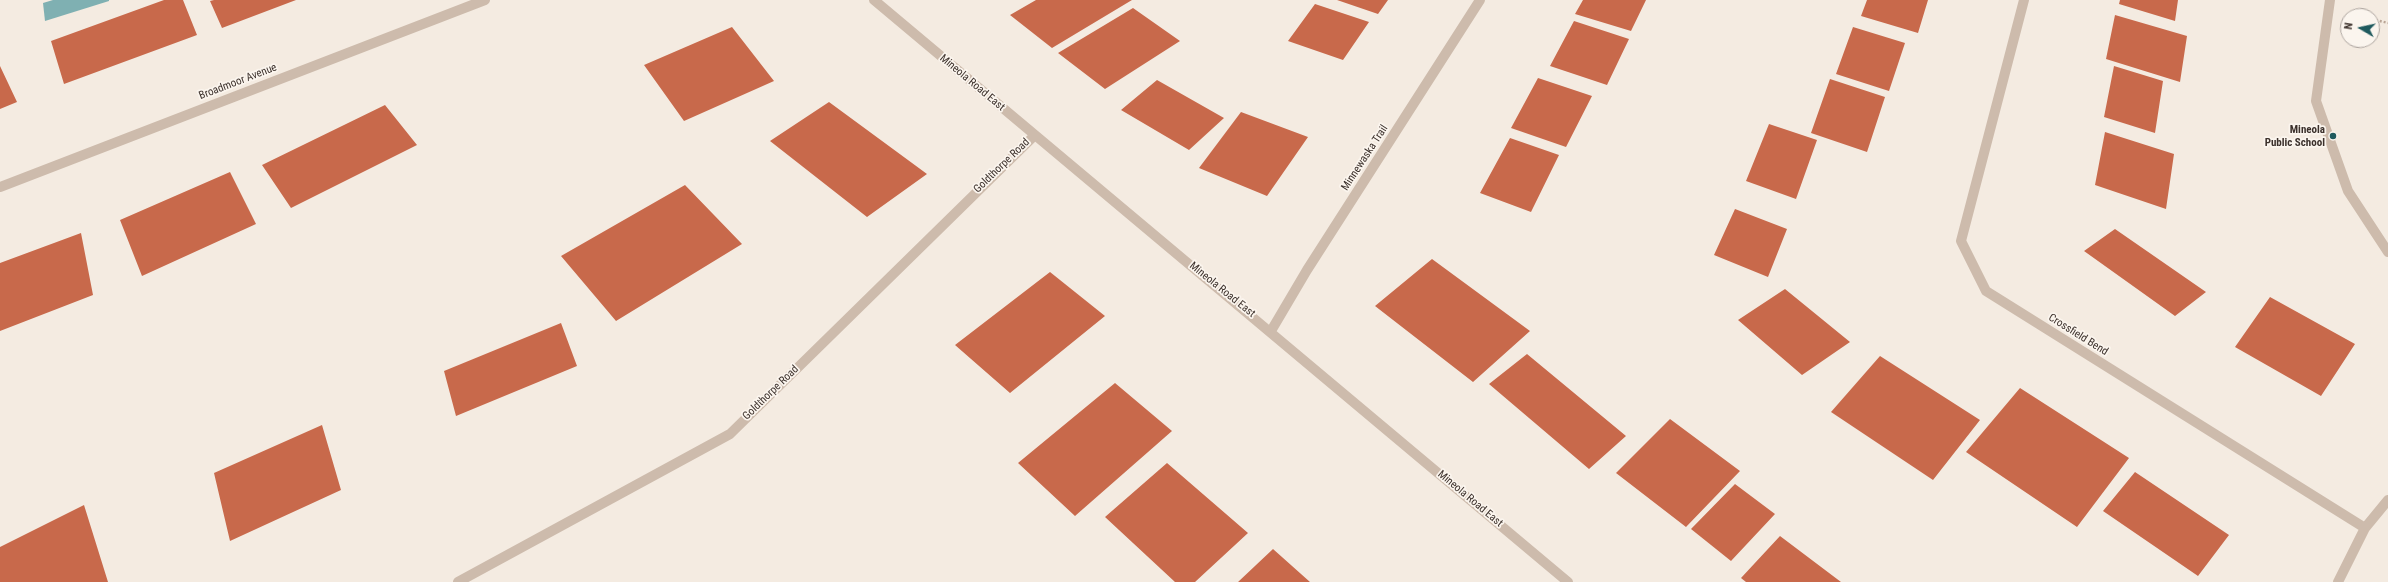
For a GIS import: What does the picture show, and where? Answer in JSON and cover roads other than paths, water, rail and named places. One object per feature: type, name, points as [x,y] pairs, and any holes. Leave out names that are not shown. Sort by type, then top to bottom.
[{"type":"street","name":"Broadmoor Avenue","points":[[0,187],[485,0]]},
{"type":"street","name":"Mineola Road East","points":[[874,0],[1034,136],[1271,331],[1568,582]]},
{"type":"street","name":"Minnewaska Trail","points":[[1271,331],[1307,270],[1480,0]]},
{"type":"street","name":"Crossfield Bend","points":[[2024,0],[1961,241],[1986,291],[2365,528]]},
{"type":"street","points":[[2330,0],[2316,101],[2348,191],[2388,252]]},
{"type":"street","name":"Goldthorpe Road","points":[[458,582],[730,434],[1034,136]]},
{"type":"street","points":[[2338,582],[2365,528],[2388,500]]},
{"type":"water","points":[[53,0],[109,1],[45,21],[43,3]]},
{"type":"place","name":"Mineola Public School","points":[[2333,136]]}]
